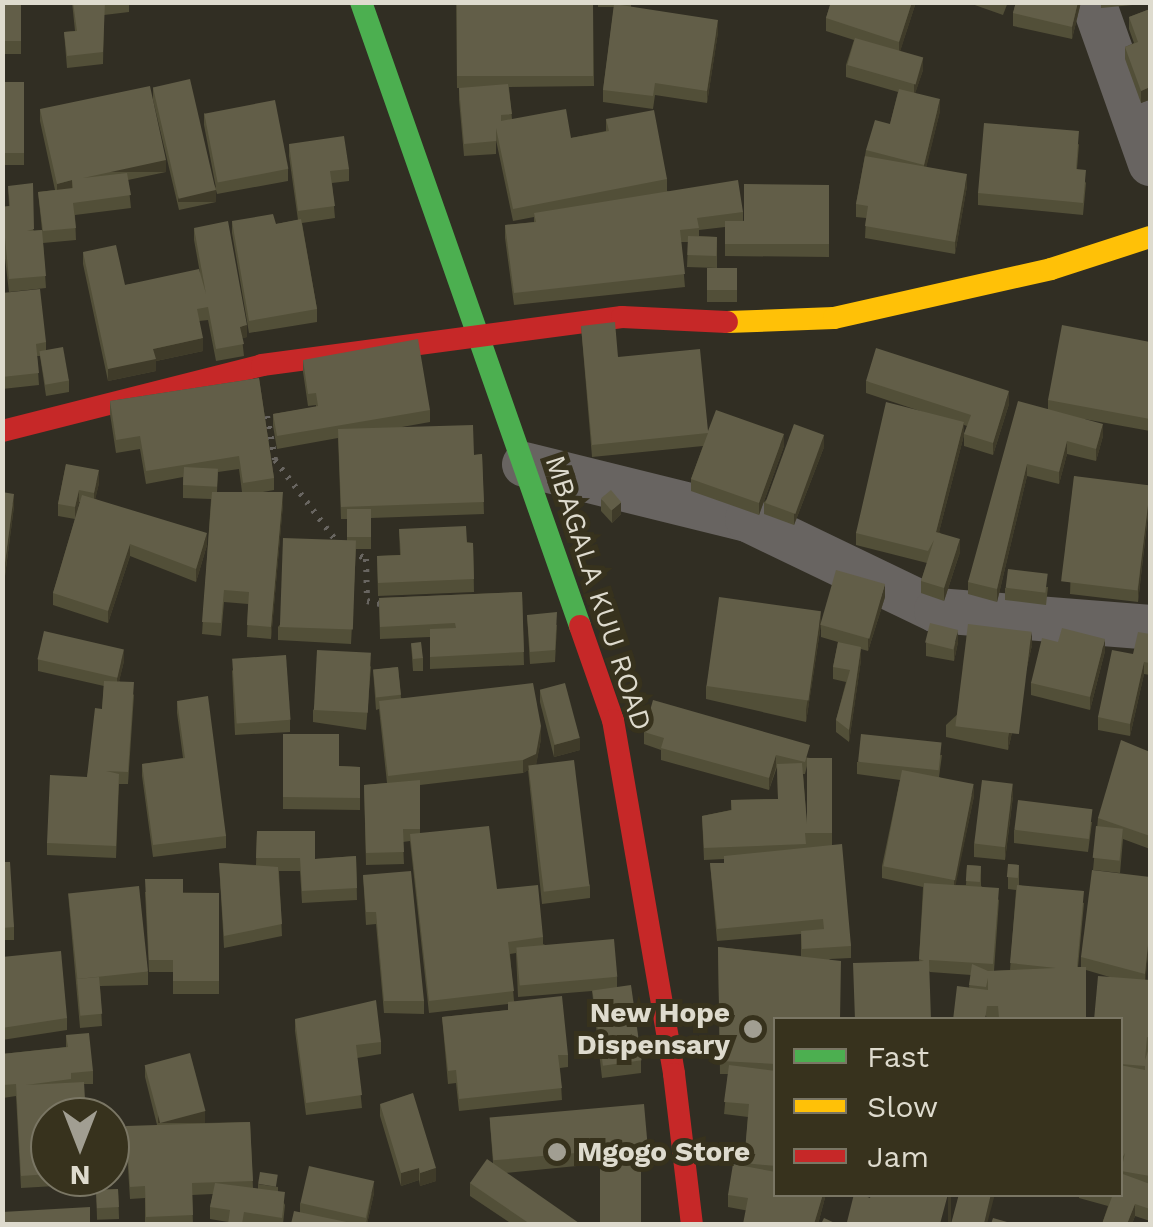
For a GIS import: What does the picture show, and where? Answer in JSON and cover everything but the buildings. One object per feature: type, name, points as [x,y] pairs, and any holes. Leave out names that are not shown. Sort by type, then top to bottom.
[{"type":"street","name":"MBAGALA KUU ROAD","points":[[361,2],[475,336],[613,720],[674,1074],[692,1224]]},
{"type":"street","points":[[1093,2],[1150,163]]},
{"type":"street","points":[[2,431],[262,365],[622,316],[714,323],[834,318],[1051,269],[1150,238]]},
{"type":"street","points":[[524,464],[747,519],[936,610],[1150,627]]},
{"type":"path","points":[[262,365],[275,460],[338,544],[363,553],[367,601],[395,604]]},
{"type":"traffic: fast","points":[[361,2],[580,626]]},
{"type":"traffic: slow","points":[[727,322],[834,318],[1051,269],[1150,237]]},
{"type":"traffic: jam","points":[[2,431],[262,365],[622,317],[727,322]]},
{"type":"traffic: jam","points":[[580,626],[613,720],[674,1074],[692,1224]]},
{"type":"place","name":"New Hope Dispensary","points":[[753,1029]]},
{"type":"place","name":"Mgogo Store","points":[[557,1152]]}]
